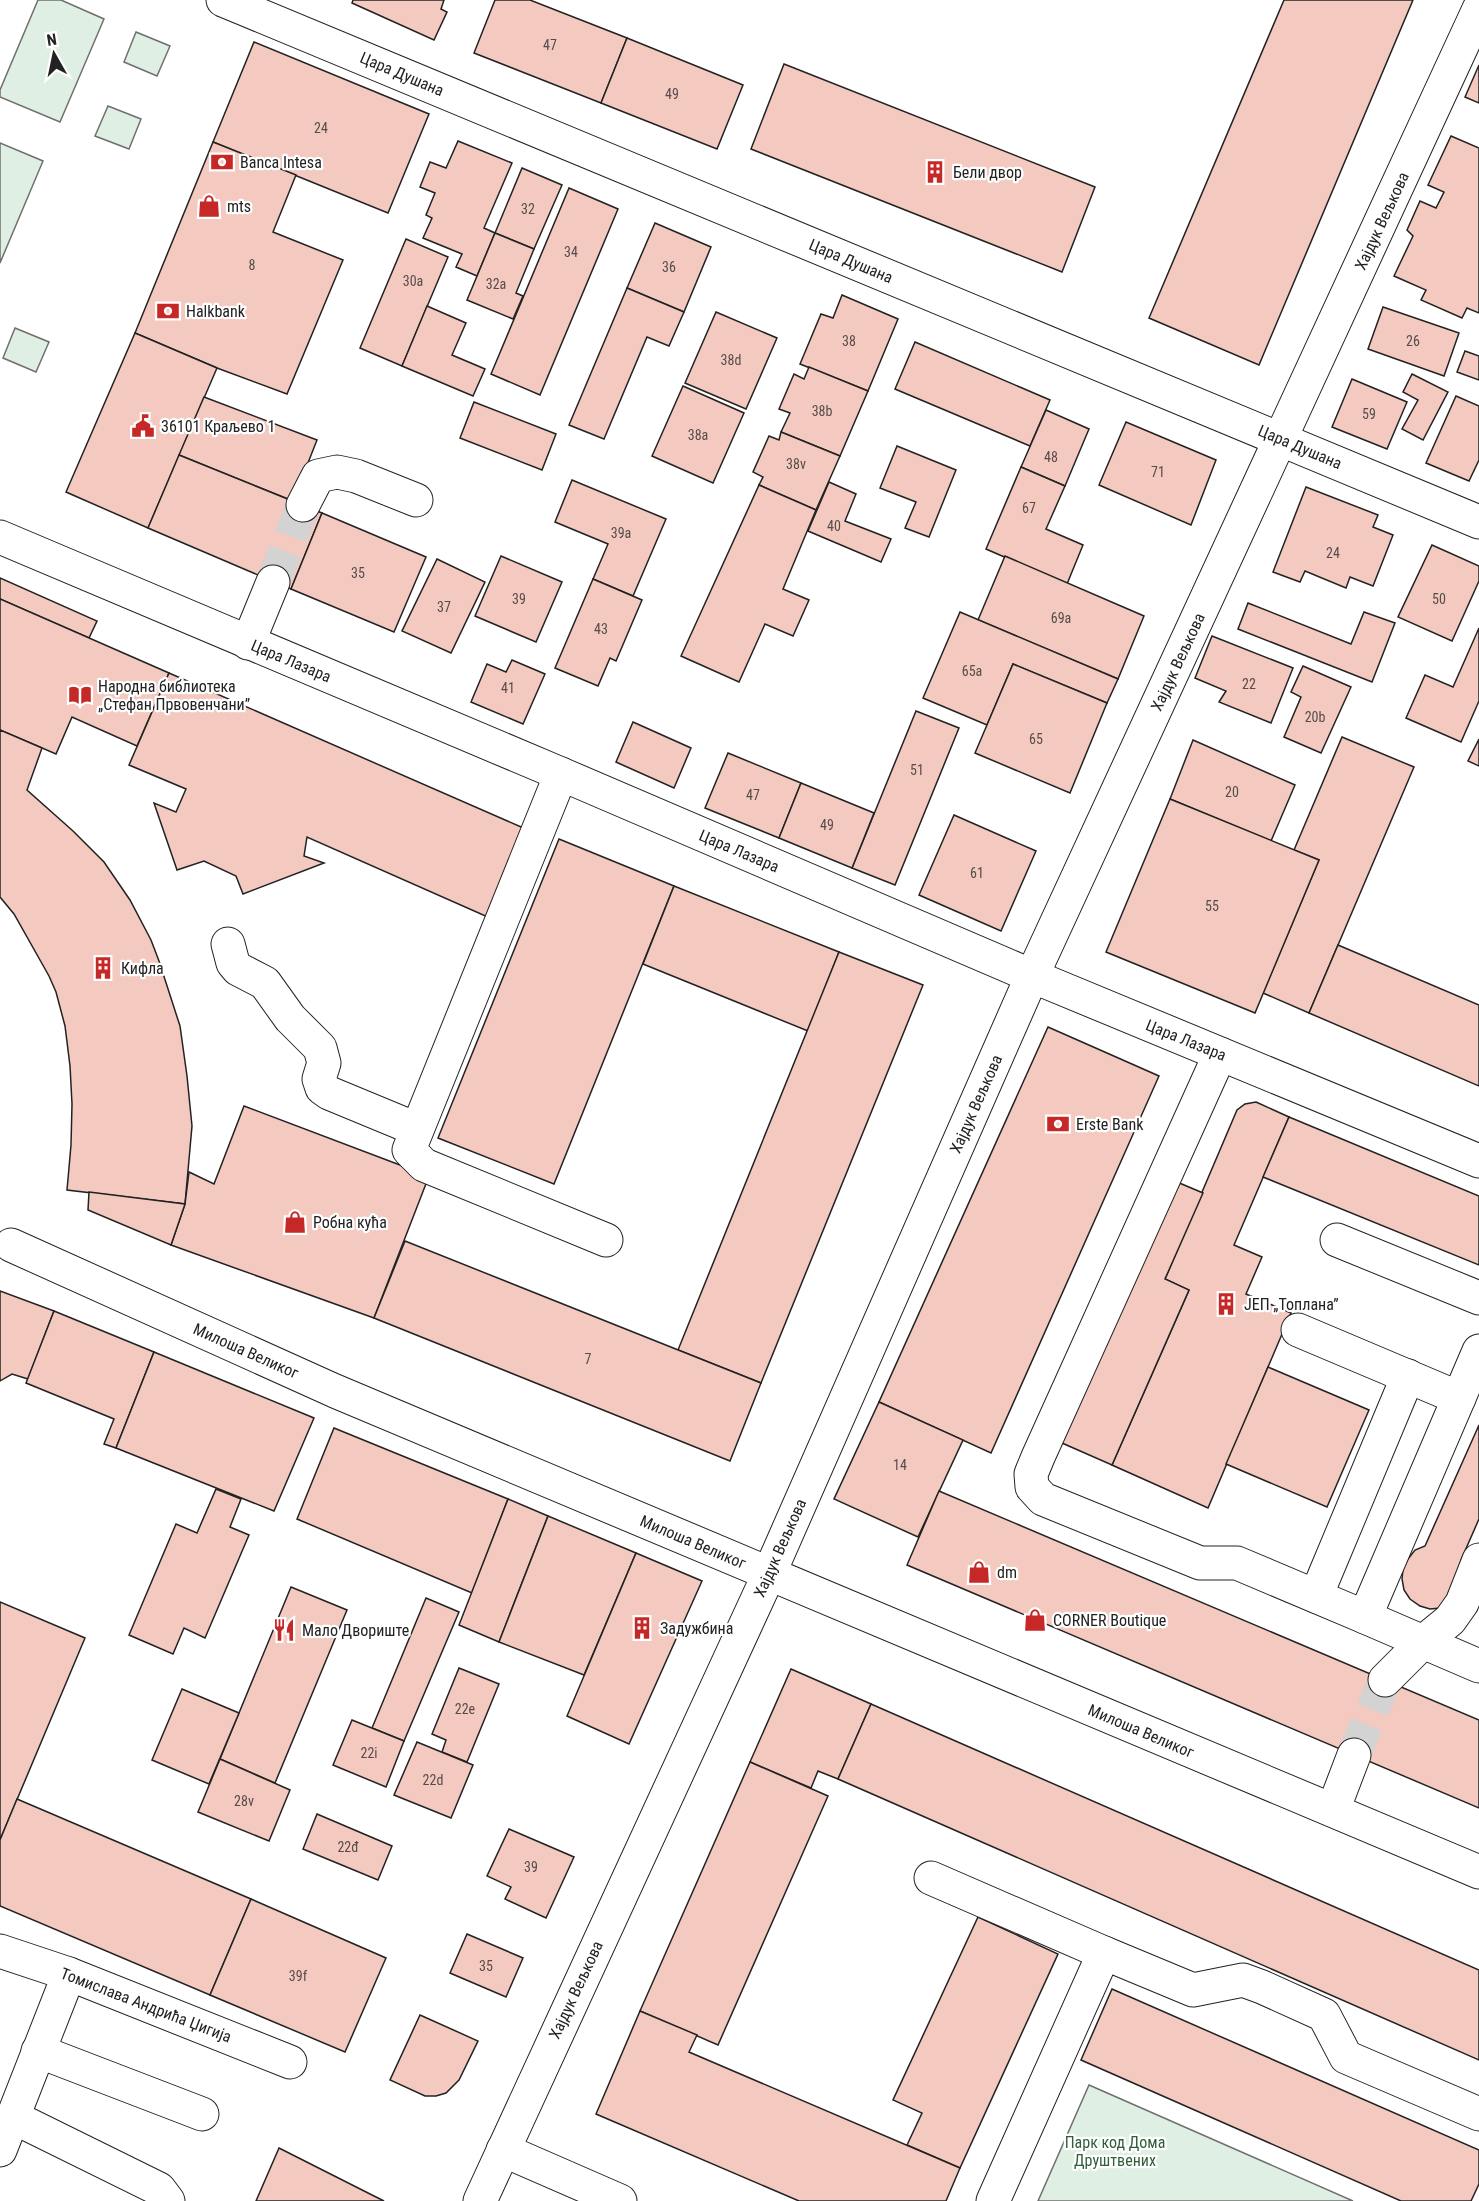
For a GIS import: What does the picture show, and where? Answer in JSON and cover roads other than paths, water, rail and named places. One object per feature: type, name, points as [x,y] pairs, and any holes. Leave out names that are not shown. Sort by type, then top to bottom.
[{"type":"street","name":"Цара Душана","points":[[223,0],[1479,522]]},
{"type":"street","name":"Хајдук Вељкова","points":[[480,2201],[769,1574],[1032,976],[1479,9]]},
{"type":"street","points":[[303,505],[318,476],[337,472],[356,476],[416,500]]},
{"type":"street","name":"Цара Лазара","points":[[0,537],[1032,976],[1479,1161]]},
{"type":"street","points":[[248,643],[273,582]]},
{"type":"street","points":[[561,774],[416,1129],[410,1150],[424,1165],[606,1240]]},
{"type":"street","points":[[228,944],[233,963],[238,969],[265,984],[290,1018],[320,1048],[324,1063],[319,1079],[322,1088],[416,1129]]},
{"type":"street","points":[[1220,1054],[1038,1457],[1032,1474],[1032,1487],[1043,1499],[1200,1563],[1237,1563],[1479,1666]]},
{"type":"street","points":[[1337,1240],[1479,1298]]},
{"type":"street","name":"Милоша Великог","points":[[11,1245],[335,1391],[1479,1872]]},
{"type":"street","points":[[1298,1330],[1460,1398]]},
{"type":"street","points":[[1365,1617],[1479,1351]]},
{"type":"street","points":[[1316,1596],[1408,1376]]},
{"type":"street","points":[[1385,1680],[1423,1642],[1450,1620],[1462,1603],[1479,1560]]},
{"type":"street","points":[[1333,1810],[1354,1755]]},
{"type":"street","points":[[931,1878],[1193,1990],[1243,1980],[1262,1987],[1324,2015],[1346,2057],[1479,2114]]},
{"type":"street","name":"Томислава Андрића Џигија","points":[[0,1951],[69,1974],[290,2062]]},
{"type":"street","points":[[993,2201],[1104,1953]]},
{"type":"street","points":[[0,2150],[69,1974]]},
{"type":"street","points":[[38,2050],[201,2114]]},
{"type":"street","points":[[13,2117],[159,2189],[168,2201]]},
{"type":"street","points":[[503,2150],[620,2201]]},
{"type":"tunnel","points":[[273,582],[303,505]]},
{"type":"tunnel","points":[[1354,1755],[1385,1680]]},
{"type":"place","name":"Banca Intesa","points":[[222,162]]},
{"type":"place","name":"Бели двор","points":[[935,172]]},
{"type":"place","name":"mts","points":[[209,206]]},
{"type":"place","name":"Halkbank","points":[[168,311]]},
{"type":"place","name":"36101 Краљево 1","points":[[143,426]]},
{"type":"place","name":"Народна библиотека „Стефан Првовенчани”","points":[[80,695]]},
{"type":"place","name":"Кифла","points":[[103,968]]},
{"type":"place","name":"Erste Bank","points":[[1058,1124]]},
{"type":"place","name":"Робна кућа","points":[[295,1222]]},
{"type":"place","name":"ЈЕП „Топлана”","points":[[1226,1304]]},
{"type":"place","name":"dm","points":[[979,1572]]},
{"type":"place","name":"CORNER Boutique","points":[[1035,1620]]},
{"type":"place","name":"Задужбина","points":[[642,1628]]},
{"type":"place","name":"Мало Двориште","points":[[284,1630]]},
{"type":"park label","name":"Парк код Дома Друштвених","points":[[1115,2151]]}]
